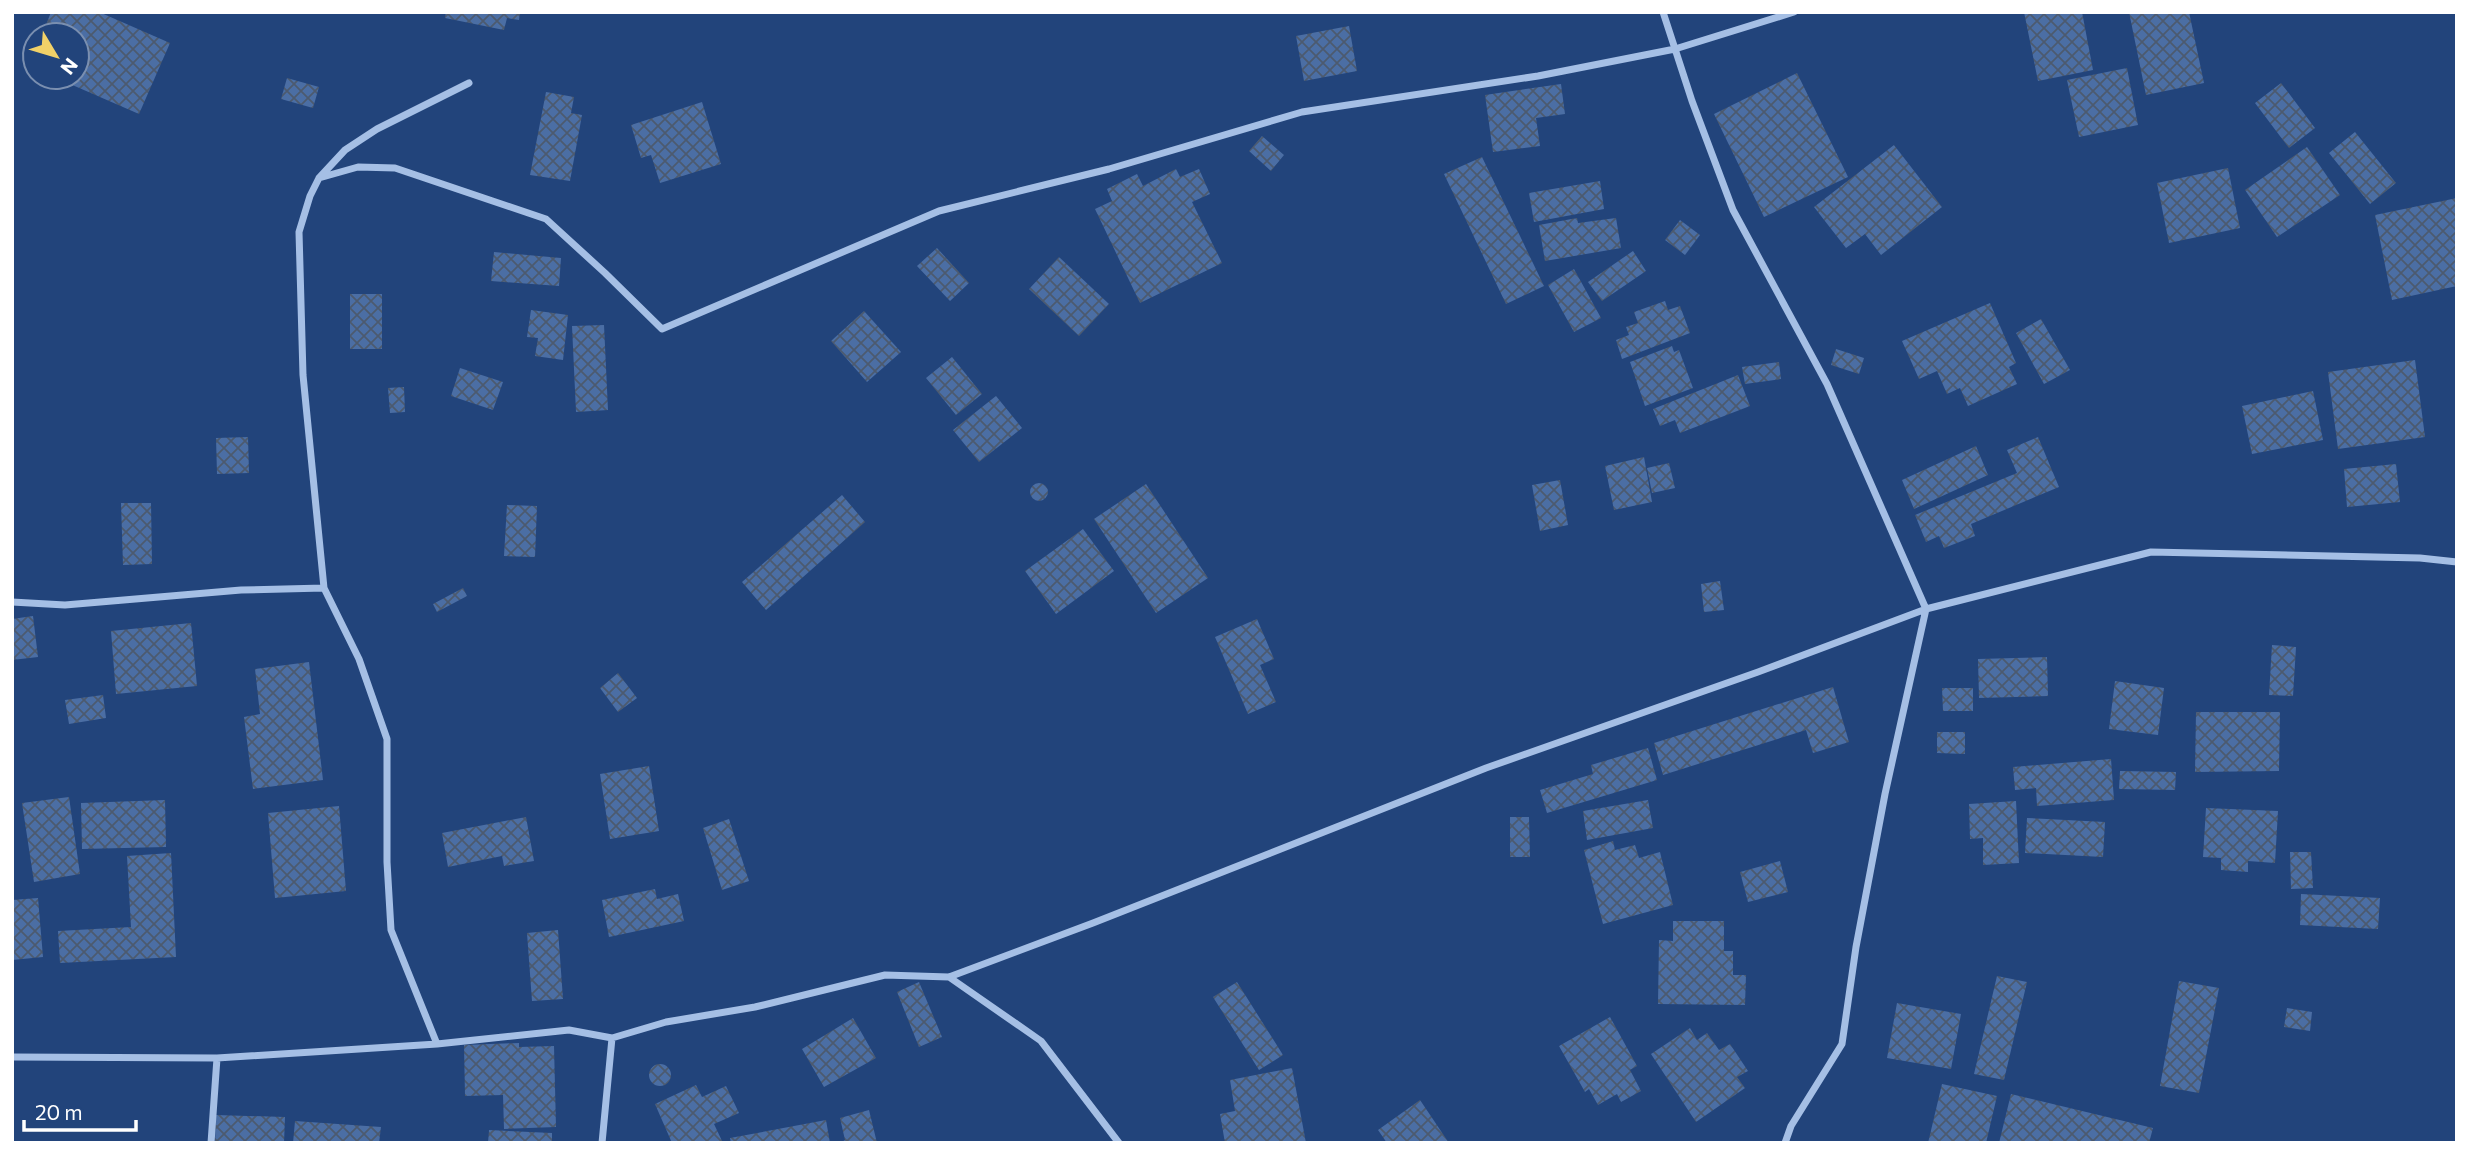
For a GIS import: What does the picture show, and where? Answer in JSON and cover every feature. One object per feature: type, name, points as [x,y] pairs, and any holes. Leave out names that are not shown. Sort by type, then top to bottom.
[{"type":"street","points":[[1663,12],[1733,210],[1827,384],[1926,609],[1885,794],[1856,947],[1842,1044],[1791,1126],[1785,1143]]},
{"type":"street","points":[[319,178],[358,167],[395,168],[545,219],[663,329],[939,211],[1109,169],[1302,113],[1538,76],[1675,49],[1794,12]]},
{"type":"street","points":[[437,1044],[391,930],[387,862],[387,739],[359,659],[324,588],[303,375],[299,232],[310,196],[319,178],[345,150],[377,130],[469,83]]},
{"type":"street","points":[[12,1058],[217,1058],[437,1044],[569,1030],[612,1038],[667,1022],[755,1007],[885,975],[948,976],[1093,923],[1486,768],[1758,673],[1926,609],[2151,552],[2420,558],[2457,562]]},
{"type":"street","points":[[12,602],[65,605],[241,590],[324,588]]},
{"type":"street","points":[[948,976],[1041,1041],[1119,1143]]},
{"type":"street","points":[[602,1143],[612,1038]]},
{"type":"street","points":[[211,1143],[217,1058]]},
{"type":"building","points":[[51,12],[99,12],[170,43],[139,114],[86,91],[91,91],[91,21],[47,21]]},
{"type":"building","points":[[446,12],[520,12],[519,20],[507,18],[504,30],[445,18]]},
{"type":"building","points":[[2024,12],[2082,12],[2093,70],[2038,81]]},
{"type":"building","points":[[2129,12],[2189,12],[2204,83],[2146,95]]},
{"type":"building","points":[[1349,26],[1357,71],[1304,81],[1296,36]]},
{"type":"building","points":[[2127,68],[2138,125],[2079,137],[2067,80]]},
{"type":"building","points":[[1797,73],[1848,177],[1764,217],[1714,114]]},
{"type":"building","points":[[287,78],[319,87],[313,108],[281,99]]},
{"type":"building","points":[[2281,83],[2315,128],[2289,148],[2255,103]]},
{"type":"building","points":[[1561,84],[1565,114],[1536,118],[1540,146],[1493,152],[1485,95]]},
{"type":"building","points":[[546,92],[574,97],[571,113],[582,115],[570,181],[530,175]]},
{"type":"building","points":[[702,102],[721,164],[660,183],[651,155],[641,158],[631,125]]},
{"type":"building","points":[[2355,132],[2396,183],[2370,204],[2329,153]]},
{"type":"building","points":[[1262,136],[1284,155],[1271,171],[1249,151]]},
{"type":"building","points":[[1894,145],[1942,207],[1881,255],[1865,234],[1846,248],[1814,207]]},
{"type":"building","points":[[2307,147],[2340,195],[2277,237],[2245,190]]},
{"type":"building","points":[[1482,157],[1544,286],[1506,304],[1444,174]]},
{"type":"building","points":[[2228,168],[2240,228],[2169,243],[2157,183]]},
{"type":"building","points":[[1176,169],[1180,177],[1199,169],[1210,194],[1192,202],[1222,263],[1140,303],[1095,209],[1112,201],[1107,189],[1137,174],[1143,186]]},
{"type":"building","points":[[1600,181],[1604,209],[1534,222],[1529,193]]},
{"type":"building","points":[[2457,198],[2457,286],[2392,300],[2375,215]]},
{"type":"building","points":[[1577,218],[1578,223],[1616,218],[1621,248],[1545,261],[1539,225]]},
{"type":"building","points":[[1680,220],[1700,235],[1685,255],[1665,240]]},
{"type":"building","points":[[937,248],[969,283],[950,301],[917,266]]},
{"type":"building","points":[[1633,251],[1646,271],[1602,301],[1588,282]]},
{"type":"building","points":[[494,252],[561,258],[559,286],[491,281]]},
{"type":"building","points":[[1059,257],[1109,304],[1079,336],[1029,289]]},
{"type":"building","points":[[1574,269],[1601,318],[1574,332],[1548,285]]},
{"type":"building","points":[[350,294],[382,294],[382,349],[350,349]]},
{"type":"building","points":[[1665,301],[1668,310],[1680,306],[1690,333],[1622,359],[1616,340],[1629,335],[1626,327],[1638,323],[1634,312]]},
{"type":"building","points":[[1990,303],[2016,363],[2009,367],[2017,384],[1968,406],[1960,388],[1947,394],[1937,371],[1919,379],[1902,341]]},
{"type":"building","points":[[531,310],[568,315],[563,360],[535,356],[538,338],[527,337]]},
{"type":"building","points":[[864,311],[901,352],[867,382],[831,341]]},
{"type":"building","points":[[2041,319],[2070,370],[2044,384],[2016,333]]},
{"type":"building","points":[[604,325],[608,410],[576,412],[572,326]]},
{"type":"building","points":[[1672,346],[1674,352],[1679,350],[1693,388],[1645,406],[1630,362]]},
{"type":"building","points":[[1836,349],[1864,358],[1859,374],[1831,365]]},
{"type":"building","points":[[952,357],[982,394],[956,415],[926,378]]},
{"type":"building","points":[[2415,360],[2425,437],[2338,449],[2328,372]]},
{"type":"building","points":[[1779,362],[1781,379],[1745,384],[1742,367]]},
{"type":"building","points":[[460,368],[503,382],[493,410],[451,396]]},
{"type":"building","points":[[1738,375],[1750,406],[1680,433],[1675,420],[1660,426],[1653,409]]},
{"type":"building","points":[[404,387],[405,412],[390,413],[388,388]]},
{"type":"building","points":[[2313,391],[2323,440],[2252,454],[2242,406]]},
{"type":"building","points":[[996,396],[1022,428],[979,462],[953,430]]},
{"type":"building","points":[[248,437],[249,473],[217,474],[216,438]]},
{"type":"building","points":[[2038,437],[2059,487],[1971,524],[1975,536],[1944,548],[1939,536],[1926,542],[1915,515],[2017,473],[2007,450]]},
{"type":"building","points":[[1976,446],[1988,475],[1914,509],[1902,480]]},
{"type":"building","points":[[1644,457],[1652,502],[1614,510],[1605,466]]},
{"type":"building","points":[[1669,463],[1675,488],[1652,493],[1647,468]]},
{"type":"building","points":[[2396,464],[2400,502],[2347,507],[2344,469]]},
{"type":"building","points":[[1560,480],[1568,525],[1540,531],[1532,485]]},
{"type":"building","points":[[1039,483],[1045,486],[1048,492],[1045,498],[1039,501],[1033,498],[1030,492],[1033,486]]},
{"type":"building","points":[[1146,484],[1208,578],[1156,613],[1094,519]]},
{"type":"building","points":[[842,495],[865,522],[766,610],[742,582]]},
{"type":"building","points":[[121,503],[151,503],[152,564],[123,565]]},
{"type":"building","points":[[507,505],[537,506],[535,557],[504,556]]},
{"type":"building","points":[[1083,529],[1114,571],[1056,614],[1025,571]]},
{"type":"building","points":[[1720,581],[1724,610],[1704,612],[1701,584]]},
{"type":"building","points":[[463,588],[467,596],[437,612],[433,604]]},
{"type":"building","points":[[33,616],[38,657],[12,660],[12,619]]},
{"type":"building","points":[[1257,619],[1274,659],[1260,665],[1276,702],[1248,714],[1215,637]]},
{"type":"building","points":[[191,623],[197,686],[116,694],[111,631]]},
{"type":"building","points":[[2272,645],[2296,647],[2293,696],[2269,695]]},
{"type":"building","points":[[2047,657],[2048,696],[1979,698],[1978,659]]},
{"type":"building","points":[[309,662],[323,780],[253,789],[244,717],[260,714],[255,669]]},
{"type":"building","points":[[618,673],[637,698],[618,712],[600,688]]},
{"type":"building","points":[[2115,681],[2164,688],[2158,735],[2109,729]]},
{"type":"building","points":[[1833,687],[1849,742],[1813,753],[1806,730],[1663,775],[1654,743]]},
{"type":"building","points":[[1942,688],[1973,688],[1973,711],[1943,711]]},
{"type":"building","points":[[103,695],[106,718],[69,724],[65,700]]},
{"type":"building","points":[[2196,712],[2280,712],[2279,771],[2195,772]]},
{"type":"building","points":[[1937,732],[1965,732],[1965,754],[1937,753]]},
{"type":"building","points":[[1648,748],[1657,780],[1547,813],[1540,790],[1593,774],[1591,765]]},
{"type":"building","points":[[2111,759],[2114,800],[2037,806],[2036,788],[2015,790],[2013,767]]},
{"type":"building","points":[[649,766],[659,831],[610,839],[600,774]]},
{"type":"building","points":[[2120,771],[2176,772],[2175,790],[2119,789]]},
{"type":"building","points":[[69,797],[80,874],[34,882],[22,803]]},
{"type":"building","points":[[165,800],[166,847],[82,849],[81,803]]},
{"type":"building","points":[[1648,800],[1653,828],[1587,840],[1583,811]]},
{"type":"building","points":[[2016,801],[2019,863],[1983,865],[1983,838],[1970,839],[1969,804]]},
{"type":"building","points":[[339,806],[346,891],[275,898],[268,813]]},
{"type":"building","points":[[2206,808],[2278,811],[2275,863],[2248,861],[2248,872],[2221,870],[2221,858],[2203,857]]},
{"type":"building","points":[[526,817],[534,861],[504,866],[502,856],[448,867],[442,833]]},
{"type":"building","points":[[1510,817],[1529,817],[1530,857],[1510,857]]},
{"type":"building","points":[[2027,818],[2105,822],[2103,857],[2025,853]]},
{"type":"building","points":[[729,819],[749,881],[722,890],[703,828]]},
{"type":"building","points":[[1613,841],[1615,850],[1635,845],[1639,858],[1660,852],[1673,905],[1603,924],[1584,850]]},
{"type":"building","points":[[2290,852],[2311,852],[2313,888],[2291,889]]},
{"type":"building","points":[[171,853],[176,957],[60,963],[58,931],[131,927],[127,856]]},
{"type":"building","points":[[1780,861],[1788,892],[1748,902],[1740,872]]},
{"type":"building","points":[[655,889],[657,899],[678,894],[684,921],[609,937],[602,900]]},
{"type":"building","points":[[2301,894],[2380,898],[2378,929],[2300,925]]},
{"type":"building","points":[[38,898],[43,957],[12,960],[12,900]]},
{"type":"building","points":[[1673,921],[1724,921],[1724,951],[1733,951],[1733,975],[1746,975],[1745,1005],[1658,1004],[1659,940],[1673,941]]},
{"type":"building","points":[[558,930],[563,999],[532,1001],[527,933]]},
{"type":"building","points":[[1997,976],[2027,982],[2004,1080],[1974,1074]]},
{"type":"building","points":[[2179,981],[2219,988],[2199,1093],[2160,1086]]},
{"type":"building","points":[[919,982],[942,1037],[919,1047],[897,992]]},
{"type":"building","points":[[1237,982],[1283,1055],[1259,1070],[1213,997]]},
{"type":"building","points":[[1897,1003],[1961,1014],[1951,1069],[1887,1058]]},
{"type":"building","points":[[2287,1008],[2312,1012],[2310,1031],[2284,1027]]},
{"type":"building","points":[[1610,1017],[1637,1066],[1630,1070],[1641,1091],[1621,1102],[1617,1094],[1598,1105],[1589,1089],[1585,1092],[1559,1046]]},
{"type":"building","points":[[853,1018],[876,1058],[824,1087],[802,1049]]},
{"type":"building","points":[[1690,1028],[1697,1040],[1707,1033],[1719,1050],[1730,1044],[1748,1071],[1737,1077],[1745,1088],[1696,1122],[1651,1054]]},
{"type":"building","points":[[519,1043],[519,1047],[554,1046],[556,1127],[504,1129],[503,1095],[465,1096],[464,1045]]},
{"type":"building","points":[[660,1064],[668,1067],[671,1075],[668,1083],[660,1086],[652,1083],[649,1075],[652,1067]]},
{"type":"building","points":[[1292,1068],[1306,1143],[1225,1143],[1220,1114],[1235,1111],[1230,1080]]},
{"type":"building","points":[[1942,1084],[1997,1096],[1986,1143],[1928,1143]]},
{"type":"building","points":[[696,1085],[702,1097],[726,1086],[739,1113],[714,1124],[723,1143],[672,1143],[655,1104]]},
{"type":"building","points":[[2011,1094],[2153,1128],[2149,1143],[1999,1143]]},
{"type":"building","points":[[1420,1100],[1449,1143],[1387,1143],[1378,1130]]},
{"type":"building","points":[[869,1110],[877,1143],[840,1143],[845,1140],[840,1118]]},
{"type":"building","points":[[216,1115],[285,1117],[284,1143],[215,1143]]},
{"type":"building","points":[[826,1120],[830,1143],[731,1143],[730,1138]]},
{"type":"building","points":[[295,1121],[381,1127],[379,1143],[293,1143]]},
{"type":"building","points":[[489,1130],[552,1133],[552,1143],[488,1143]]}]
